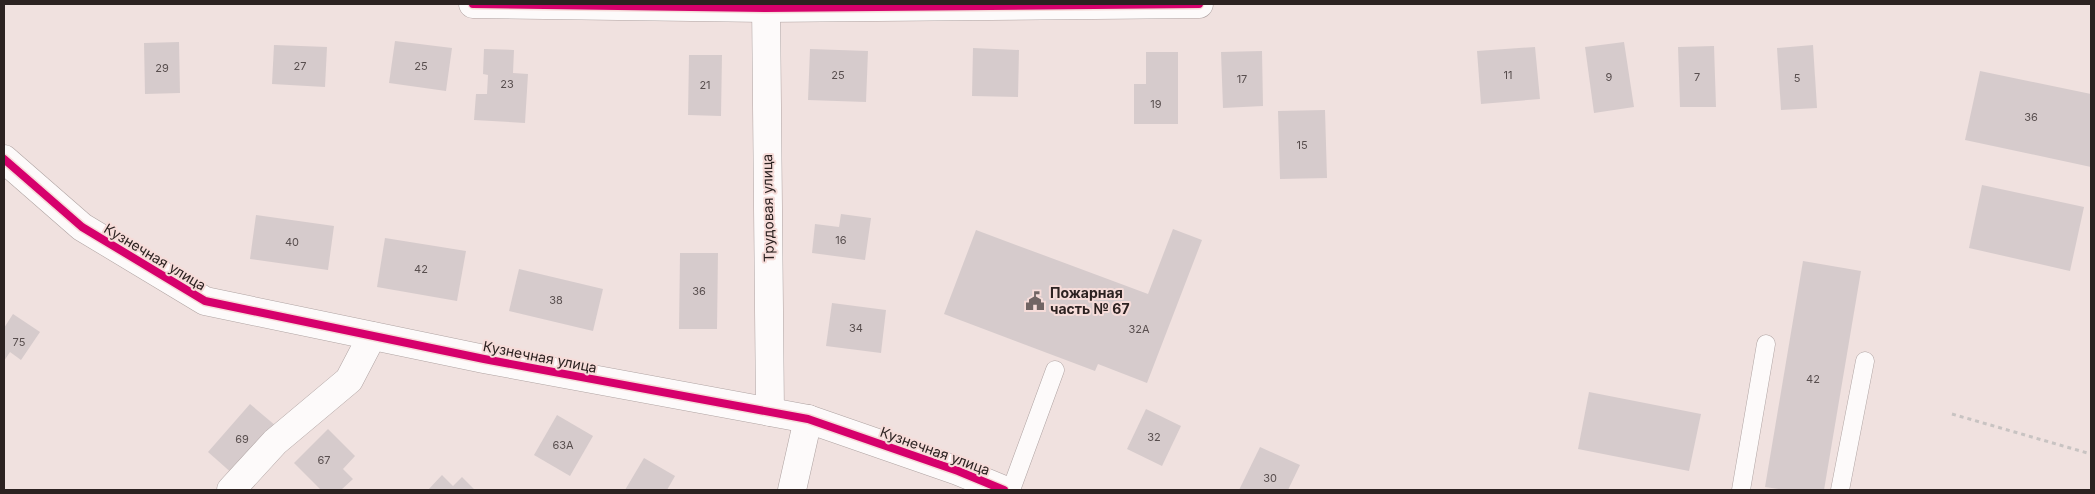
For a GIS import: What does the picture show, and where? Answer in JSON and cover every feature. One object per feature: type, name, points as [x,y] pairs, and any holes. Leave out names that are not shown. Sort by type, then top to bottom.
[{"type":"street","points":[[473,4],[766,6],[1199,4]]},
{"type":"street","name":"Трудовая улица","points":[[766,6],[770,412]]},
{"type":"street","name":"Кузнечная улица","points":[[4,159],[82,227],[205,301],[484,359],[808,419],[958,471],[1004,490]]},
{"type":"street","points":[[231,490],[275,442],[349,380],[372,336]]},
{"type":"street","points":[[792,490],[808,419]]},
{"type":"lane","points":[[1741,490],[1766,344]]},
{"type":"lane","points":[[1840,490],[1865,361]]},
{"type":"lane","points":[[1011,490],[1056,370]]},
{"type":"path","points":[[1952,414],[2091,454]]},
{"type":"building","points":[[395,41],[452,48],[446,91],[389,83]]},
{"type":"building","points":[[179,42],[180,93],[145,94],[144,43]]},
{"type":"building","points":[[1624,42],[1634,107],[1594,113],[1585,47]]},
{"type":"building","points":[[274,45],[327,47],[325,87],[272,84]]},
{"type":"building","points":[[1813,45],[1817,108],[1781,110],[1777,48]]},
{"type":"building","points":[[1714,46],[1716,107],[1680,107],[1678,47]]},
{"type":"building","points":[[1535,47],[1540,99],[1481,104],[1477,51]]},
{"type":"building","points":[[973,48],[1019,50],[1018,97],[972,96]]},
{"type":"building","points":[[484,49],[514,50],[513,73],[528,74],[525,123],[474,120],[476,94],[487,94],[488,75],[483,74]]},
{"type":"building","points":[[810,49],[868,51],[866,102],[808,100]]},
{"type":"building","points":[[1262,51],[1263,106],[1223,108],[1221,52]]},
{"type":"building","points":[[1146,52],[1178,52],[1178,124],[1134,124],[1134,84],[1146,84]]},
{"type":"building","points":[[689,55],[722,55],[721,116],[688,115]]},
{"type":"building","points":[[1980,71],[2091,94],[2091,167],[1965,140]]},
{"type":"building","points":[[1325,110],[1327,178],[1280,179],[1278,111]]},
{"type":"building","points":[[1982,185],[2084,207],[2070,271],[1969,248]]},
{"type":"building","points":[[841,214],[871,218],[865,260],[812,253],[815,224],[839,227]]},
{"type":"building","points":[[256,215],[334,226],[328,270],[250,259]]},
{"type":"building","name":"Пожарная часть № 67","points":[[1173,229],[1202,240],[1147,383],[1098,364],[1095,371],[944,314],[976,230],[1148,294]]},
{"type":"building","points":[[385,238],[466,251],[457,301],[377,287]]},
{"type":"building","points":[[680,253],[718,253],[717,329],[679,329]]},
{"type":"building","points":[[1803,261],[1861,271],[1824,490],[1784,490],[1765,487]]},
{"type":"building","points":[[519,269],[603,289],[593,331],[509,311]]},
{"type":"building","points":[[832,303],[886,310],[881,353],[826,346]]},
{"type":"building","points":[[13,314],[40,332],[21,360],[10,352],[4,361],[4,328]]},
{"type":"building","points":[[1589,392],[1701,414],[1689,471],[1578,449]]},
{"type":"building","points":[[250,404],[276,426],[234,475],[208,452]]},
{"type":"building","points":[[1146,409],[1181,426],[1162,466],[1127,449]]},
{"type":"building","points":[[557,415],[593,436],[570,476],[534,455]]},
{"type":"building","points":[[328,429],[355,456],[343,469],[353,479],[341,490],[321,490],[294,463]]},
{"type":"building","points":[[1260,447],[1300,465],[1288,490],[1239,490]]},
{"type":"building","points":[[644,458],[675,476],[667,490],[625,490]]},
{"type":"building","points":[[442,475],[453,486],[462,477],[475,490],[428,490]]},
{"type":"cycle path","points":[[473,4],[766,8],[1199,4]]},
{"type":"cycle path","points":[[4,159],[82,227],[205,301],[484,359],[808,419],[958,471],[1004,490]]},
{"type":"place","name":"Пожарная часть № 67","points":[[1035,301]]}]
